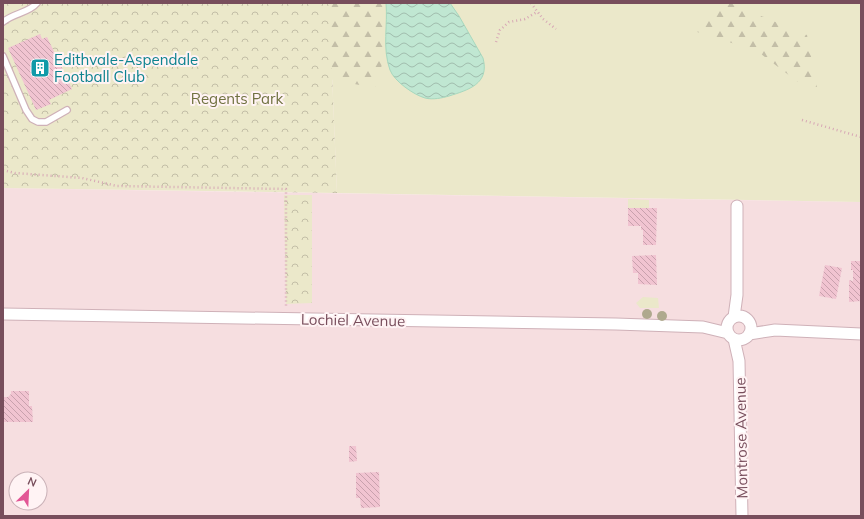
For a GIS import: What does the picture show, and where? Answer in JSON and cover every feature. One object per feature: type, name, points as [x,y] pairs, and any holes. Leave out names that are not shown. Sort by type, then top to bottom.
[{"type":"street","name":"Montrose Avenue","points":[[737,206],[737,295],[739,328],[742,516]]},
{"type":"street","name":"Lochiel Avenue","points":[[3,314],[616,324],[861,334]]},
{"type":"lane","points":[[3,22],[15,14],[33,8],[37,3]]},
{"type":"lane","points":[[3,56],[26,110],[32,119],[38,122],[46,122],[67,110]]},
{"type":"path","points":[[531,3],[537,12],[556,29]]},
{"type":"path","points":[[496,42],[500,30],[509,22],[525,19],[537,12]]},
{"type":"path","points":[[802,120],[861,137]]},
{"type":"path","points":[[3,170],[15,173],[82,178],[117,186],[286,189],[286,319]]},
{"type":"shaded area","points":[[3,188],[861,202],[861,516],[3,516]]},
{"type":"green space","name":"Regents Park","points":[[3,3],[329,3],[337,193],[3,188]]},
{"type":"green space","points":[[308,3],[388,3],[386,51],[375,88],[293,72]]},
{"type":"green space","points":[[329,3],[861,3],[861,202],[337,193]]},
{"type":"green space","points":[[722,3],[730,3],[807,35],[819,98],[757,51],[694,31]]},
{"type":"green space","points":[[284,195],[312,195],[312,303],[286,304]]},
{"type":"green space","points":[[628,199],[649,200],[649,208],[628,208]]},
{"type":"green space","points":[[643,297],[658,298],[659,308],[640,308],[636,303]]},
{"type":"water","points":[[386,3],[450,3],[483,58],[484,67],[480,80],[470,88],[463,91],[449,96],[431,99],[415,94],[405,87],[392,74],[388,62],[386,53]]},
{"type":"building","name":"Edithvale-Aspendale Football Club","points":[[40,34],[42,39],[47,37],[72,89],[49,100],[51,104],[36,110],[8,48]]},
{"type":"building","points":[[628,208],[657,208],[656,245],[643,245],[643,230],[641,230],[641,226],[628,226]]},
{"type":"building","points":[[656,255],[657,285],[638,284],[638,273],[633,273],[632,256]]},
{"type":"building","points":[[851,261],[861,261],[861,301],[849,302],[849,280],[853,281]]},
{"type":"building","points":[[825,265],[842,268],[836,299],[819,296]]},
{"type":"building","points":[[11,391],[29,391],[29,406],[32,406],[33,422],[4,422],[3,397],[8,397],[11,394]]},
{"type":"building","points":[[349,446],[356,446],[357,461],[349,462]]},
{"type":"building","points":[[379,472],[380,507],[361,508],[360,498],[356,498],[356,473]]},
{"type":"place","name":"Edithvale-Aspendale Football Club","points":[[40,68]]}]
